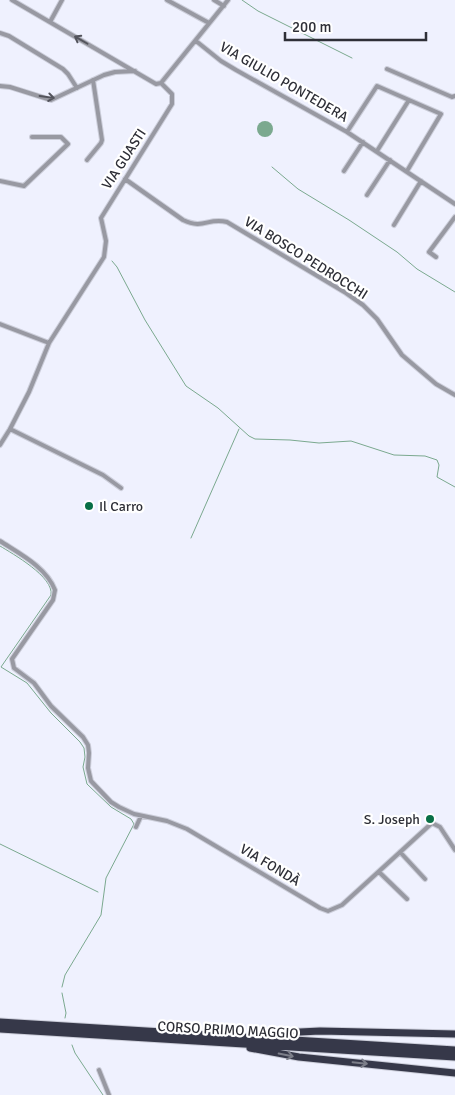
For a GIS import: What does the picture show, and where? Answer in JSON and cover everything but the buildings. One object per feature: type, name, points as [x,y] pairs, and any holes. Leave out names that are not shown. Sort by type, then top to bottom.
[{"type":"highway","name":"CORSO PRIMO MAGGIO","points":[[0,1022],[455,1057]]},
{"type":"highway","name":"CORSO PRIMO MAGGIO","points":[[0,1029],[455,1050]]},
{"type":"highway","points":[[205,1038],[314,1032],[455,1034]]},
{"type":"highway","points":[[205,1038],[226,1046],[299,1057],[455,1073]]},
{"type":"street","points":[[12,0],[156,84],[161,83],[228,0]]},
{"type":"street","points":[[50,22],[62,0]]},
{"type":"street","points":[[167,0],[210,23]]},
{"type":"street","points":[[214,0],[224,6]]},
{"type":"street","points":[[0,33],[9,36],[66,71],[77,88]]},
{"type":"street","name":"VIA GIULIO PONTEDERA","points":[[196,41],[221,61],[236,70],[348,132],[455,204]]},
{"type":"street","points":[[387,69],[452,97],[455,96]]},
{"type":"street","points":[[0,86],[51,100],[115,72],[135,72]]},
{"type":"street","points":[[87,160],[102,140],[93,80]]},
{"type":"street","name":"VIA GUASTI","points":[[0,445],[30,392],[49,344],[104,258],[106,241],[101,218],[172,104],[172,94],[161,83]]},
{"type":"street","points":[[348,132],[377,86],[441,114],[407,172]]},
{"type":"street","points":[[377,151],[409,100]]},
{"type":"street","points":[[0,181],[24,186],[68,144],[61,137],[32,138]]},
{"type":"street","points":[[344,171],[363,142]]},
{"type":"street","points":[[367,195],[390,160]]},
{"type":"street","name":"VIA BOSCO PEDROCCHI","points":[[125,179],[183,220],[193,225],[220,220],[227,222],[346,293],[363,305],[377,319],[402,355],[436,384],[455,395]]},
{"type":"street","points":[[394,225],[422,181]]},
{"type":"street","points":[[436,257],[429,252],[455,217]]},
{"type":"street","points":[[0,324],[49,344]]},
{"type":"street","points":[[10,429],[103,475],[121,488]]},
{"type":"street","points":[[0,541],[38,567],[55,590],[53,600],[12,659],[14,668],[34,683],[51,706],[83,737],[88,745],[89,775],[94,785],[116,805],[141,816],[136,827]]},
{"type":"street","name":"VIA FONDÀ","points":[[141,816],[167,821],[187,829],[328,911],[342,905],[427,826],[433,823],[440,827],[455,850]]},
{"type":"street","points":[[400,852],[425,879]]},
{"type":"street","points":[[378,872],[407,899]]},
{"type":"street","points":[[99,1070],[109,1095]]},
{"type":"shaded area","points":[[265,121],[273,129],[265,137],[257,129]]},
{"type":"waterway","points":[[242,0],[258,11],[352,58]]},
{"type":"waterway","points":[[272,167],[298,189],[349,220],[397,252],[417,269],[455,292]]},
{"type":"waterway","points":[[112,261],[145,320],[186,386],[218,408],[249,436],[255,439],[319,443],[351,441],[394,455],[425,456],[437,460],[439,465],[437,477],[455,487]]},
{"type":"waterway","points":[[191,538],[239,429]]},
{"type":"waterway","points":[[0,546],[23,560],[40,574],[50,588],[51,595],[1,667],[27,683],[51,713],[80,742],[84,748],[83,767],[87,784],[111,807],[131,819],[134,824],[106,878],[101,915],[65,975],[62,987]]},
{"type":"waterway","points":[[0,844],[98,892]]},
{"type":"waterway","points":[[62,993],[66,1013],[65,1018]]},
{"type":"waterway","points":[[72,1045],[75,1053],[103,1095]]},
{"type":"place","name":"Il Carro","points":[[89,506]]},
{"type":"place","name":"S. Joseph","points":[[430,819]]}]
